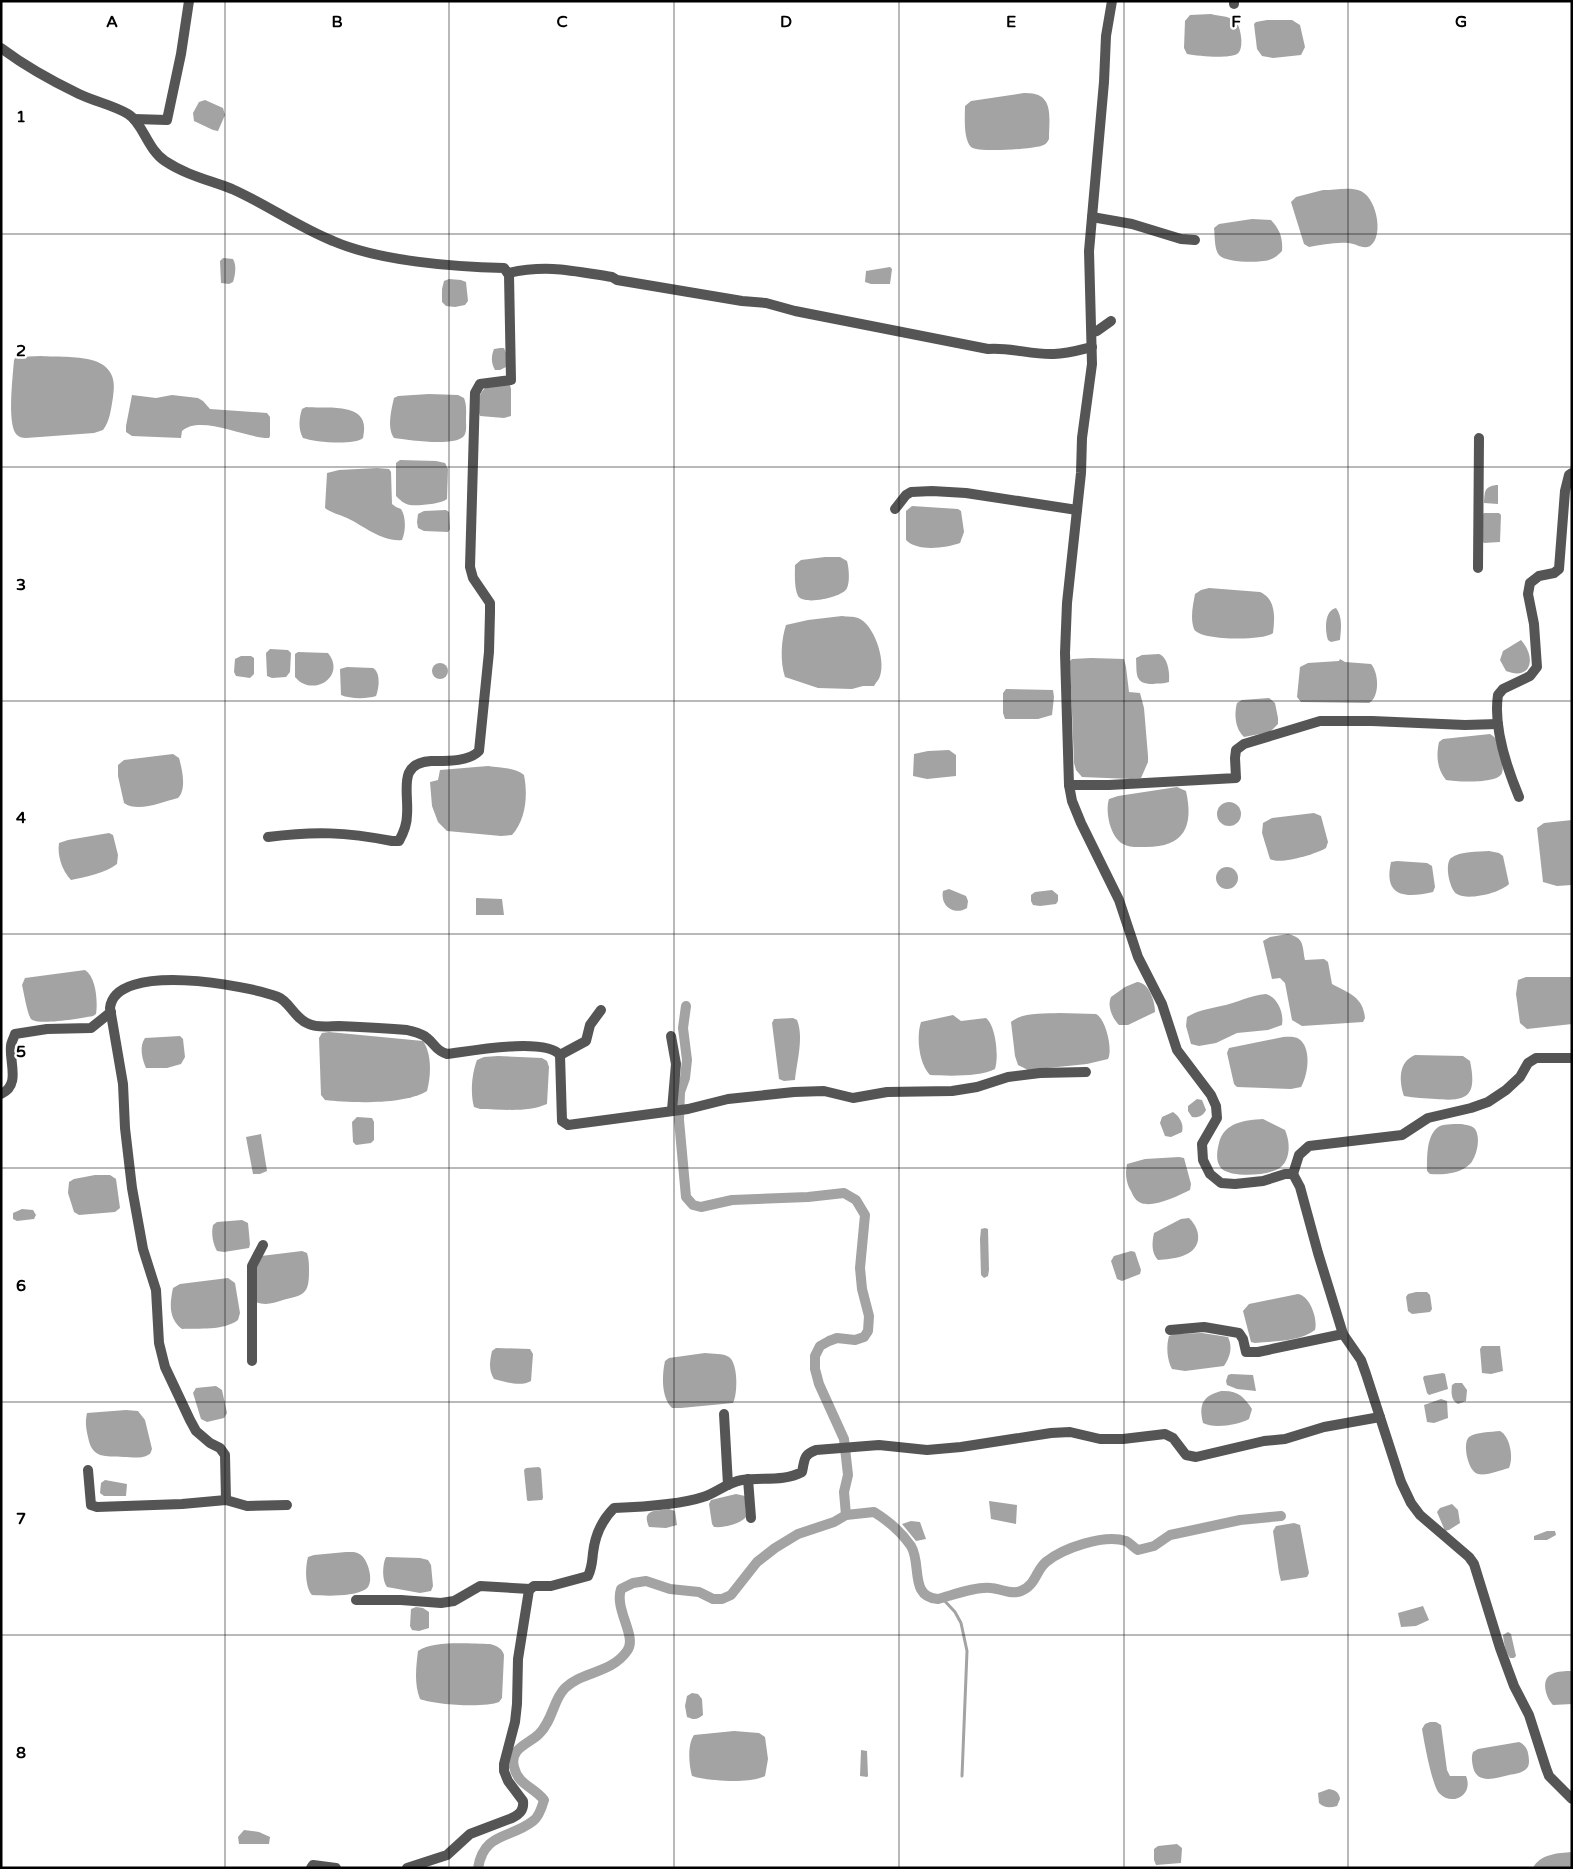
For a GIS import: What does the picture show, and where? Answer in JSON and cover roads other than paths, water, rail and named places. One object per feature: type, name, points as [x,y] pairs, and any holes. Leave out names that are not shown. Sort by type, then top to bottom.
[{"type":"street","points":[[134,119],[167,120],[189,1]]},
{"type":"street","points":[[1112,1],[1106,36],[1104,82],[1092,217],[1089,273],[1092,364],[1082,438],[1081,473],[1067,603],[1064,653],[1069,785],[1072,801],[1081,823],[1119,900],[1138,956],[1162,1004],[1177,1050],[1211,1095],[1216,1106],[1217,1118],[1202,1144],[1203,1160],[1210,1174],[1220,1183],[1235,1184],[1263,1181],[1293,1174]]},
{"type":"street","points":[[1,48],[50,79],[81,95],[109,105],[131,116],[154,152],[165,161],[195,177],[231,189],[333,242],[359,250],[403,259],[480,268],[504,268],[510,275],[511,380],[480,384],[475,393],[470,567],[472,578],[490,603],[486,682],[479,751],[468,758],[424,762],[412,767],[408,773],[405,829],[400,841],[345,833],[304,832],[268,837]]},
{"type":"street","points":[[1092,217],[1141,226],[1181,239],[1194,240]]},
{"type":"street","points":[[508,273],[539,268],[572,269],[612,277],[617,280],[742,301],[766,303],[795,311],[988,349],[998,348],[1054,354],[1092,347]]},
{"type":"street","points":[[1092,332],[1098,331],[1111,321]]},
{"type":"street","points":[[1478,568],[1479,438]]},
{"type":"street","points":[[1519,797],[1506,763],[1498,724],[1498,695],[1503,689],[1530,676],[1537,667],[1534,624],[1528,594],[1530,583],[1539,576],[1554,573],[1559,568],[1565,491],[1569,475],[1572,473]]},
{"type":"street","points":[[895,510],[911,492],[932,491],[966,493],[1077,510]]},
{"type":"street","points":[[1069,785],[1109,785],[1236,778],[1234,758],[1236,750],[1244,744],[1320,721],[1465,725],[1498,724]]},
{"type":"street","points":[[226,1500],[224,1455],[220,1448],[210,1443],[196,1431],[168,1373],[160,1343],[156,1290],[143,1249],[132,1188],[125,1128],[123,1084],[111,1012],[111,1000],[117,993],[130,985],[197,980],[239,986],[280,997],[295,1015],[309,1025],[407,1030],[421,1033],[439,1051],[447,1054],[508,1046],[539,1047],[556,1050],[560,1055],[562,1122],[568,1125],[688,1109],[728,1099],[794,1092],[824,1091],[853,1098],[887,1092],[925,1092],[977,1087],[1008,1077],[1040,1073],[1086,1072]]},
{"type":"street","points":[[560,1055],[586,1041],[590,1025],[601,1010]]},
{"type":"street","points":[[1,1094],[9,1089],[12,1083],[11,1044],[15,1034],[47,1029],[91,1028],[111,1012]]},
{"type":"street","points":[[671,1036],[676,1064],[672,1110]]},
{"type":"street","points":[[1572,1058],[1536,1058],[1528,1063],[1520,1076],[1506,1090],[1488,1102],[1428,1118],[1402,1135],[1309,1146],[1299,1155],[1293,1174],[1300,1187],[1343,1334],[1361,1360],[1401,1482],[1411,1503],[1420,1515],[1469,1557],[1474,1564],[1500,1648],[1514,1686],[1529,1715],[1549,1776],[1572,1798]]},
{"type":"street","points":[[252,1361],[252,1266],[263,1246]]},
{"type":"street","points":[[1170,1330],[1204,1327],[1239,1333],[1246,1352],[1258,1352],[1343,1334]]},
{"type":"street","points":[[724,1414],[728,1485]]},
{"type":"street","points":[[356,1600],[401,1600],[441,1603],[454,1601],[480,1586],[530,1589],[534,1586],[551,1586],[588,1576],[592,1569],[595,1540],[600,1526],[614,1508],[704,1497],[740,1480],[793,1477],[802,1472],[804,1459],[808,1453],[816,1450],[879,1445],[927,1450],[1060,1432],[1083,1434],[1100,1439],[1123,1439],[1164,1434],[1174,1438],[1186,1455],[1196,1457],[1264,1441],[1285,1439],[1324,1427],[1380,1417]]},
{"type":"street","points":[[88,1470],[91,1505],[96,1507],[182,1504],[226,1500],[247,1506],[287,1505]]},
{"type":"street","points":[[748,1479],[751,1518]]},
{"type":"street","points":[[407,1868],[447,1855],[470,1834],[519,1815],[522,1811],[523,1801],[508,1781],[504,1771],[504,1764],[515,1722],[518,1659],[530,1589]]},
{"type":"street","points":[[311,1868],[313,1865],[336,1868]]},
{"type":"waterway","points":[[686,1006],[683,1028],[687,1060],[685,1078],[680,1092],[679,1120],[686,1197],[693,1205],[701,1207],[732,1200],[808,1197],[844,1193],[856,1200],[865,1215],[860,1268],[862,1289],[869,1316],[868,1331],[864,1337],[855,1340],[837,1338],[829,1341],[820,1346],[815,1356],[815,1369],[819,1384],[844,1439],[848,1475],[844,1492],[846,1515]]},
{"type":"waterway","points":[[478,1868],[481,1856],[492,1842],[524,1827],[539,1814],[544,1800],[519,1778],[514,1767],[514,1755],[544,1728],[558,1698],[565,1688],[572,1682],[613,1664],[627,1651],[630,1645],[630,1638],[620,1597],[621,1589],[633,1583],[646,1581],[670,1589],[699,1592],[713,1599],[722,1599],[731,1595],[757,1562],[798,1534],[834,1522],[846,1515],[874,1512],[894,1527],[911,1546],[920,1586],[929,1597],[938,1599],[979,1588],[1017,1592],[1030,1585],[1046,1562],[1073,1547],[1096,1541],[1117,1539],[1126,1541],[1138,1550],[1154,1546],[1170,1535],[1240,1520],[1281,1516]]},
{"type":"waterway","points":[[942,1598],[955,1612],[961,1623],[967,1651],[962,1776]]}]
